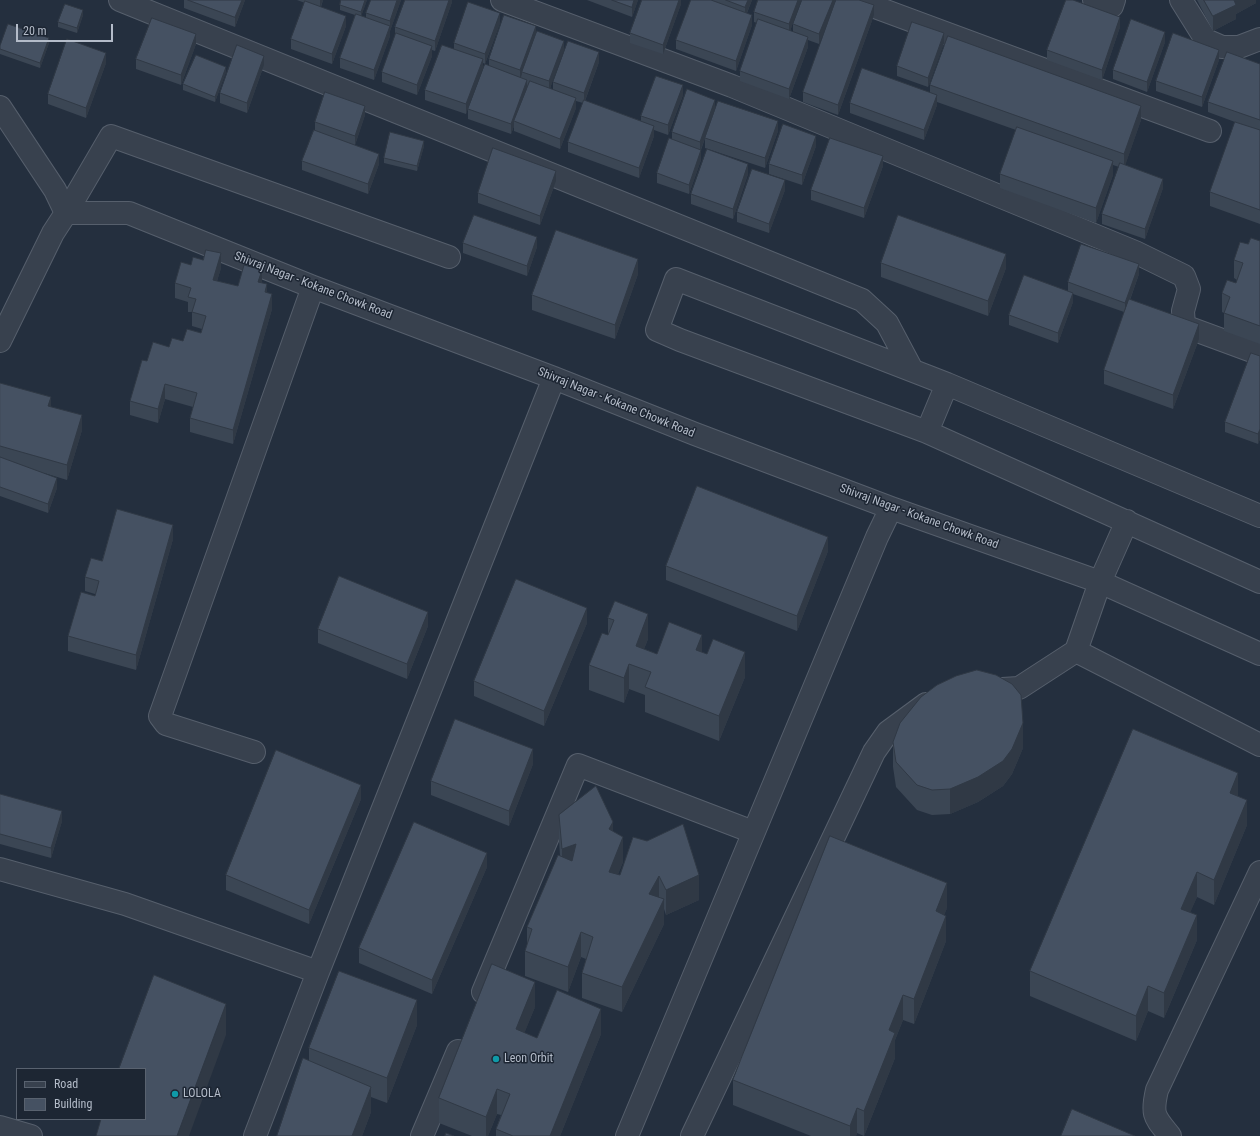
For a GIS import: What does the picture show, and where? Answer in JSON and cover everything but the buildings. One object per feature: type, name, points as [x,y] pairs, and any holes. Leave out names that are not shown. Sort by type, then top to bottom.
[{"type":"street","points":[[120,0],[862,300],[887,323],[912,370]]},
{"type":"street","points":[[502,0],[732,86],[1134,252],[1184,276],[1189,290],[1183,311],[1184,326],[1260,354]]},
{"type":"street","points":[[856,0],[1210,131]]},
{"type":"street","points":[[1094,0],[1112,6],[1114,0]]},
{"type":"street","points":[[1181,0],[1206,40],[1222,47],[1239,47],[1260,39]]},
{"type":"street","points":[[0,107],[55,190],[66,213]]},
{"type":"street","points":[[0,341],[53,233],[111,136],[449,257]]},
{"type":"street","name":"Shivraj Nagar - Kokane Chowk Road","points":[[66,213],[128,213],[313,288],[554,378],[695,434],[891,508],[1100,582],[1260,654]]},
{"type":"street","points":[[1260,516],[947,384],[676,279],[657,330],[680,340],[927,432],[1260,582]]},
{"type":"street","points":[[254,752],[166,724],[160,716],[313,288]]},
{"type":"street","points":[[255,1136],[318,972],[554,378]]},
{"type":"street","points":[[927,432],[947,384]]},
{"type":"street","points":[[627,1136],[874,544],[891,508]]},
{"type":"street","points":[[969,691],[1019,688],[1076,651],[1100,582],[1127,521]]},
{"type":"street","points":[[1076,651],[1260,745]]},
{"type":"street","points":[[692,1136],[874,752],[888,732],[910,714],[934,699],[947,694]]},
{"type":"street","points":[[475,1012],[578,765],[753,832]]},
{"type":"street","points":[[0,869],[125,904],[318,972]]},
{"type":"street","points":[[1170,1136],[1154,1115],[1154,1103],[1157,1090],[1260,872]]},
{"type":"street","points":[[422,1136],[465,1034]]},
{"type":"street","points":[[0,1127],[31,1136]]},
{"type":"place","name":"Leon Orbit","points":[[496,1059]]},
{"type":"place","name":"LOLOLA","points":[[175,1094]]}]
